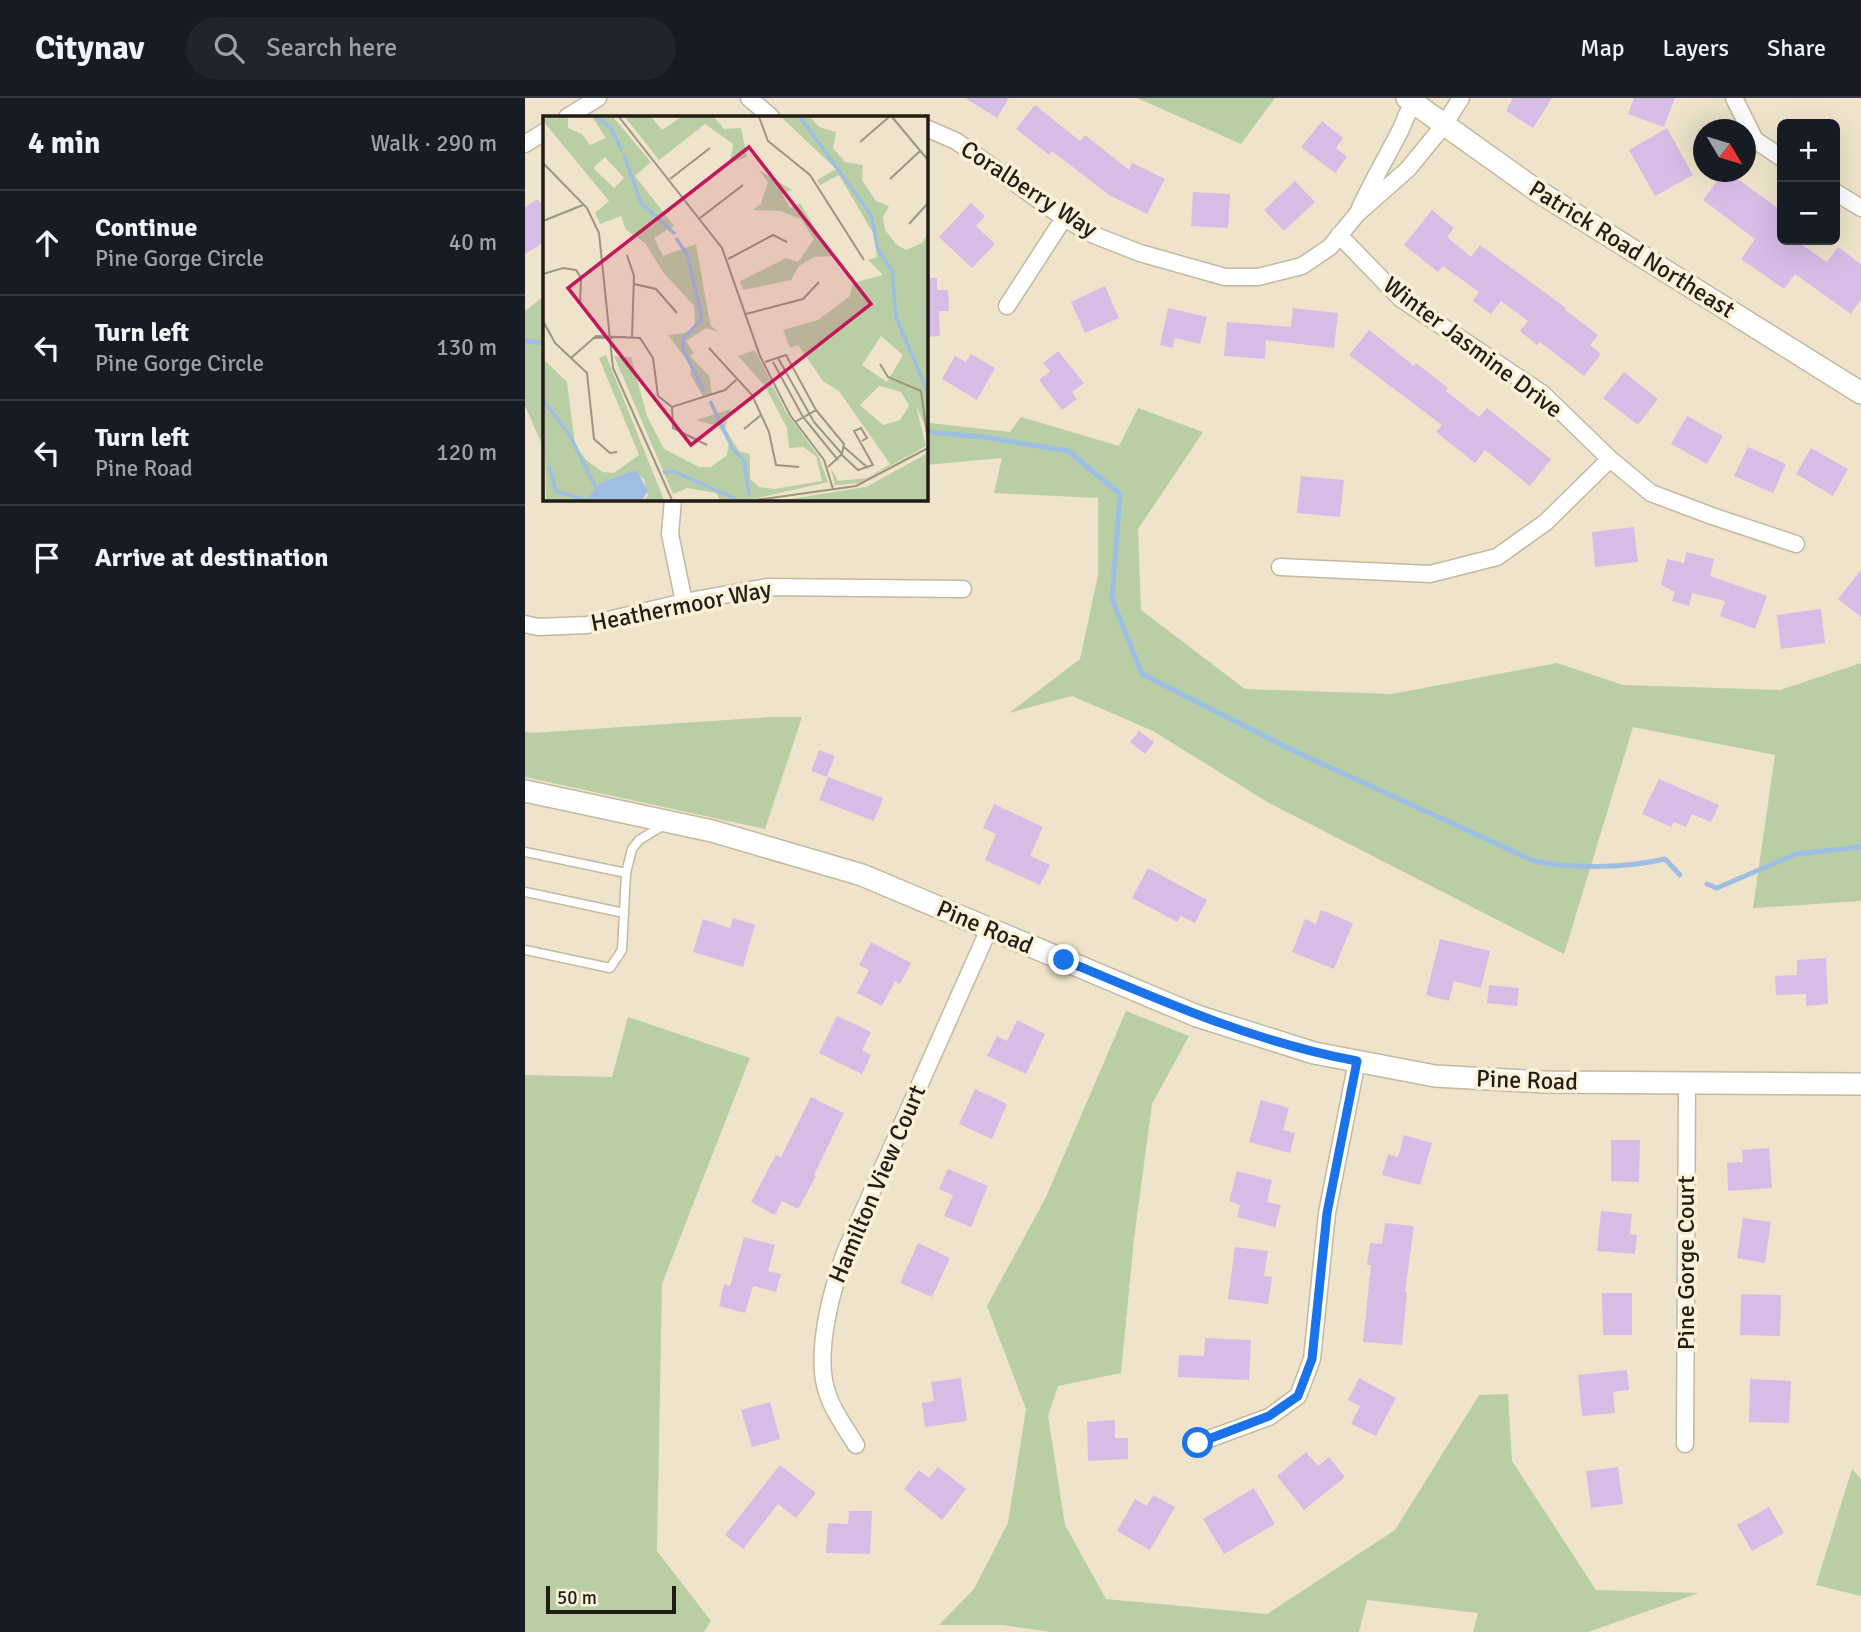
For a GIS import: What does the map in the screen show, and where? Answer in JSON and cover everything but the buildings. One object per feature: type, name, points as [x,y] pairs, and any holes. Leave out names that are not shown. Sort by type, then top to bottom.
[{"type":"street","points":[[569,116],[598,98]]},
{"type":"street","points":[[749,98],[770,116]]},
{"type":"street","name":"Coralberry Way","points":[[927,128],[956,141],[1064,218],[1094,235],[1140,253],[1224,277],[1258,277],[1301,266],[1330,247],[1357,214],[1408,169],[1444,125],[1461,98]]},
{"type":"street","points":[[1734,98],[1755,140],[1777,155]]},
{"type":"street","name":"Coralberry Way","points":[[1357,214],[1401,131],[1412,99]]},
{"type":"street","name":"Patrick Road Northeast","points":[[1412,99],[1536,190],[1861,393]]},
{"type":"street","points":[[525,144],[543,133]]},
{"type":"street","points":[[1840,195],[1861,208]]},
{"type":"street","points":[[1007,306],[1064,218]]},
{"type":"street","name":"Winter Jasmine Drive","points":[[1339,236],[1400,298],[1543,394],[1610,459],[1651,493],[1796,544]]},
{"type":"street","points":[[1280,567],[1430,574],[1497,557],[1546,522],[1610,459]]},
{"type":"street","points":[[673,500],[670,534],[684,602]]},
{"type":"street","name":"Heathermoor Way","points":[[525,624],[538,627],[587,625],[684,602],[767,587],[963,589]]},
{"type":"street","name":"Pine Road","points":[[525,791],[712,831],[862,875],[1198,1016],[1314,1053],[1435,1076],[1545,1082],[1861,1084]]},
{"type":"street","name":"Hamilton View Court","points":[[856,1445],[828,1397],[822,1361],[831,1293],[846,1250],[989,929]]},
{"type":"street","points":[[1198,1443],[1269,1416],[1298,1396],[1312,1359],[1327,1213],[1357,1061]]},
{"type":"street","name":"Pine Gorge Court","points":[[1685,1444],[1687,1083]]},
{"type":"lane","points":[[525,950],[610,968],[622,950],[626,873],[632,849],[639,840],[670,822]]},
{"type":"lane","points":[[525,852],[626,873]]},
{"type":"lane","points":[[525,892],[624,913]]},
{"type":"green space","points":[[1137,98],[1275,98],[1241,144]]},
{"type":"green space","points":[[543,297],[543,447],[525,406],[525,311]]},
{"type":"green space","points":[[1138,408],[1203,432],[1138,529],[1141,610],[1245,689],[1392,694],[1557,663],[1623,685],[1780,690],[1861,663],[1861,901],[1753,908],[1775,755],[1633,727],[1564,954],[1269,803],[1153,731],[1072,696],[1009,713],[1080,659],[1098,575],[1098,498],[994,493],[1002,458],[927,465],[927,418],[930,423],[1010,432],[1021,417],[1119,446]]},
{"type":"green space","points":[[802,717],[765,829],[525,777],[525,732]]},
{"type":"green space","points":[[1126,1011],[1189,1036],[1152,1104],[1134,1239],[1121,1373],[1058,1386],[1048,1416],[1065,1525],[1106,1599],[1267,1614],[1395,1530],[1479,1395],[1508,1394],[1512,1461],[1596,1590],[1699,1593],[1588,1632],[1473,1632],[1478,1613],[1367,1600],[1359,1632],[1051,1632],[1003,1625],[939,1625],[974,1589],[1008,1523],[1026,1409],[987,1306],[1046,1197]]},
{"type":"green space","points":[[628,1017],[750,1058],[662,1284],[657,1551],[711,1621],[704,1632],[525,1632],[525,1075],[612,1077]]},
{"type":"green space","points":[[1852,1469],[1861,1479],[1861,1596],[1816,1585]]},
{"type":"waterway","points":[[525,341],[543,343]]},
{"type":"waterway","points":[[927,432],[983,437],[1068,451],[1120,494],[1112,599],[1142,674],[1290,749],[1534,861],[1599,866],[1665,859],[1680,875]]},
{"type":"waterway","points":[[1707,884],[1717,888],[1796,854],[1861,847]]},
{"type":"route","points":[[1064,960],[1198,1016],[1314,1053],[1357,1061],[1327,1213],[1312,1359],[1298,1396],[1269,1416],[1198,1443]]}]
